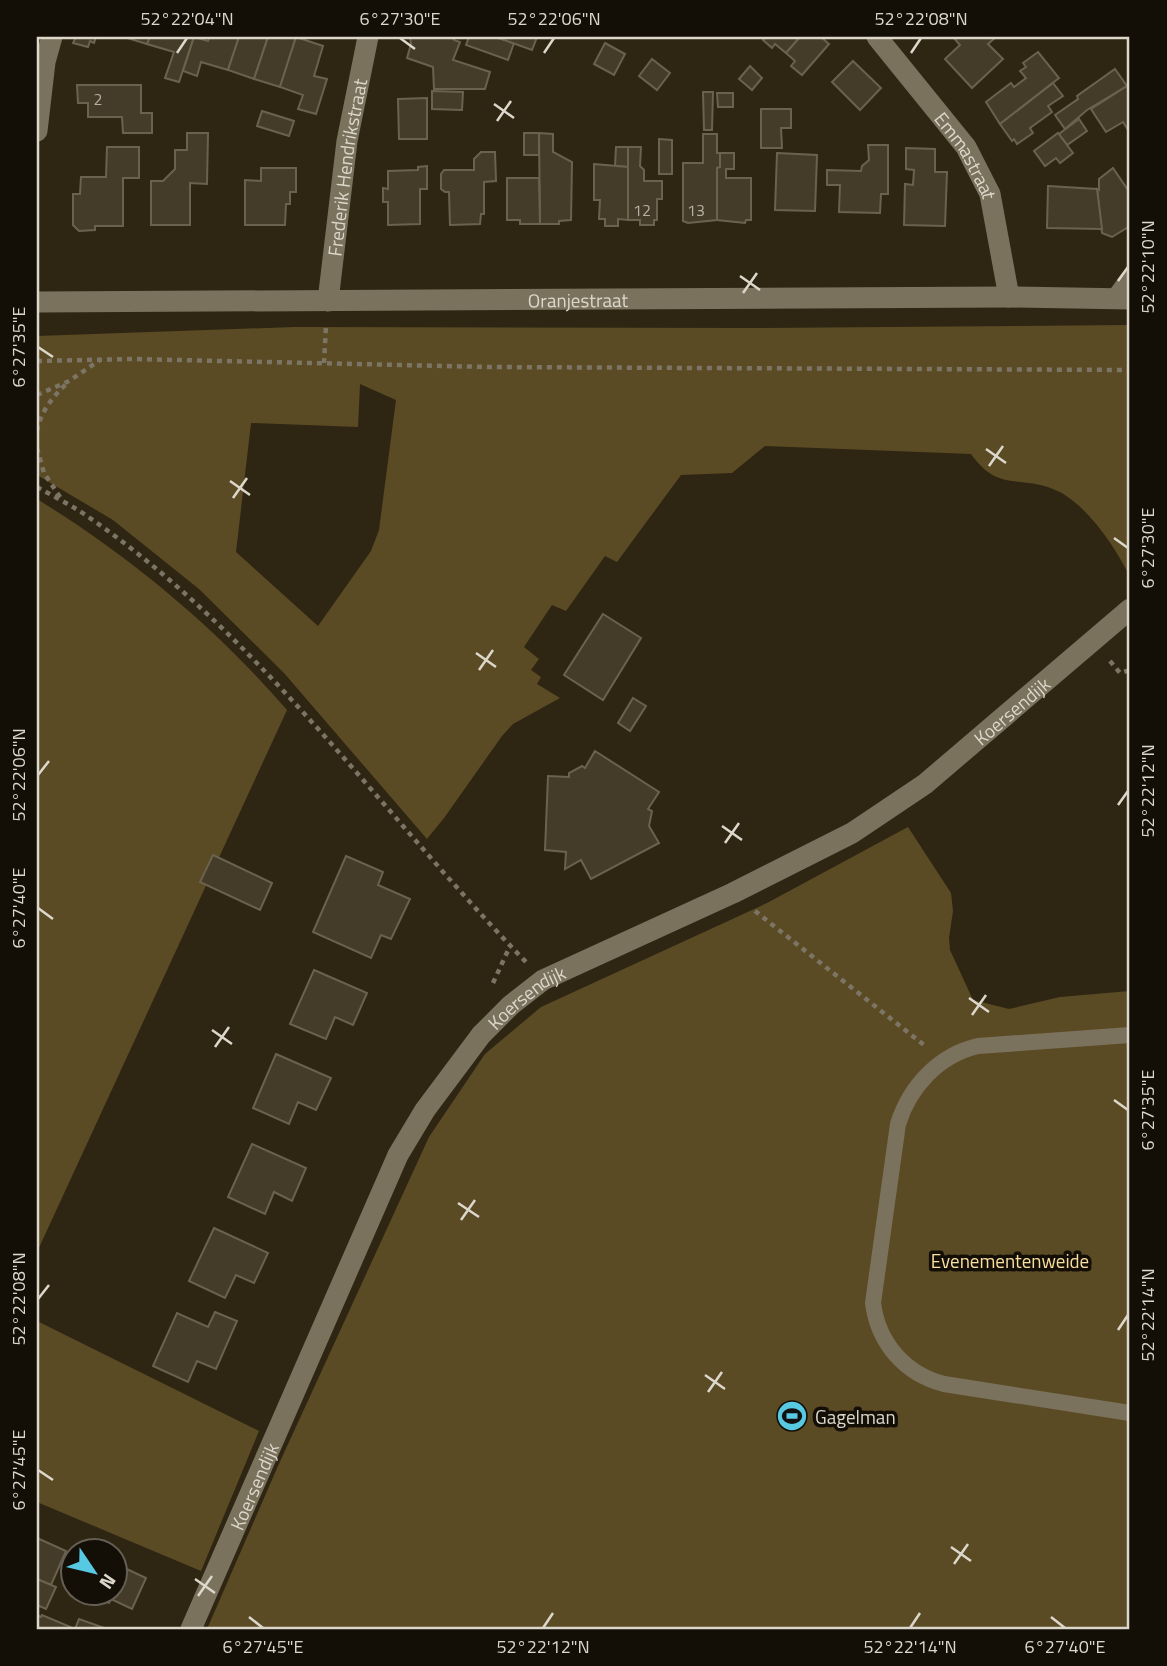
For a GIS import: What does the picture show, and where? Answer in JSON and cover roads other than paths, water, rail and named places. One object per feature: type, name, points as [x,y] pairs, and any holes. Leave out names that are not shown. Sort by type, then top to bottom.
[{"type":"street","points":[[37,131],[45,62],[52,37]]},
{"type":"street","name":"Frederik Hendrikstraat","points":[[328,301],[347,141],[368,37]]},
{"type":"street","name":"Emmastraat","points":[[877,37],[967,147],[990,194],[1009,297]]},
{"type":"street","name":"Oranjestraat","points":[[37,302],[1124,298],[1130,280]]},
{"type":"street","name":"Koersendijk","points":[[191,1629],[398,1155],[425,1110],[481,1035],[511,1004],[543,980],[733,893],[852,833],[926,784],[1130,609]]},
{"type":"lane","points":[[1130,1035],[986,1044],[968,1048],[932,1070],[907,1101],[898,1124],[874,1287],[875,1315],[884,1339],[895,1355],[911,1370],[933,1381],[1130,1413]]},
{"type":"place","name":"Gagelman","points":[[792,1416]]},
{"type":"park label","name":"Evenementenweide","points":[[1010,1260]]}]
